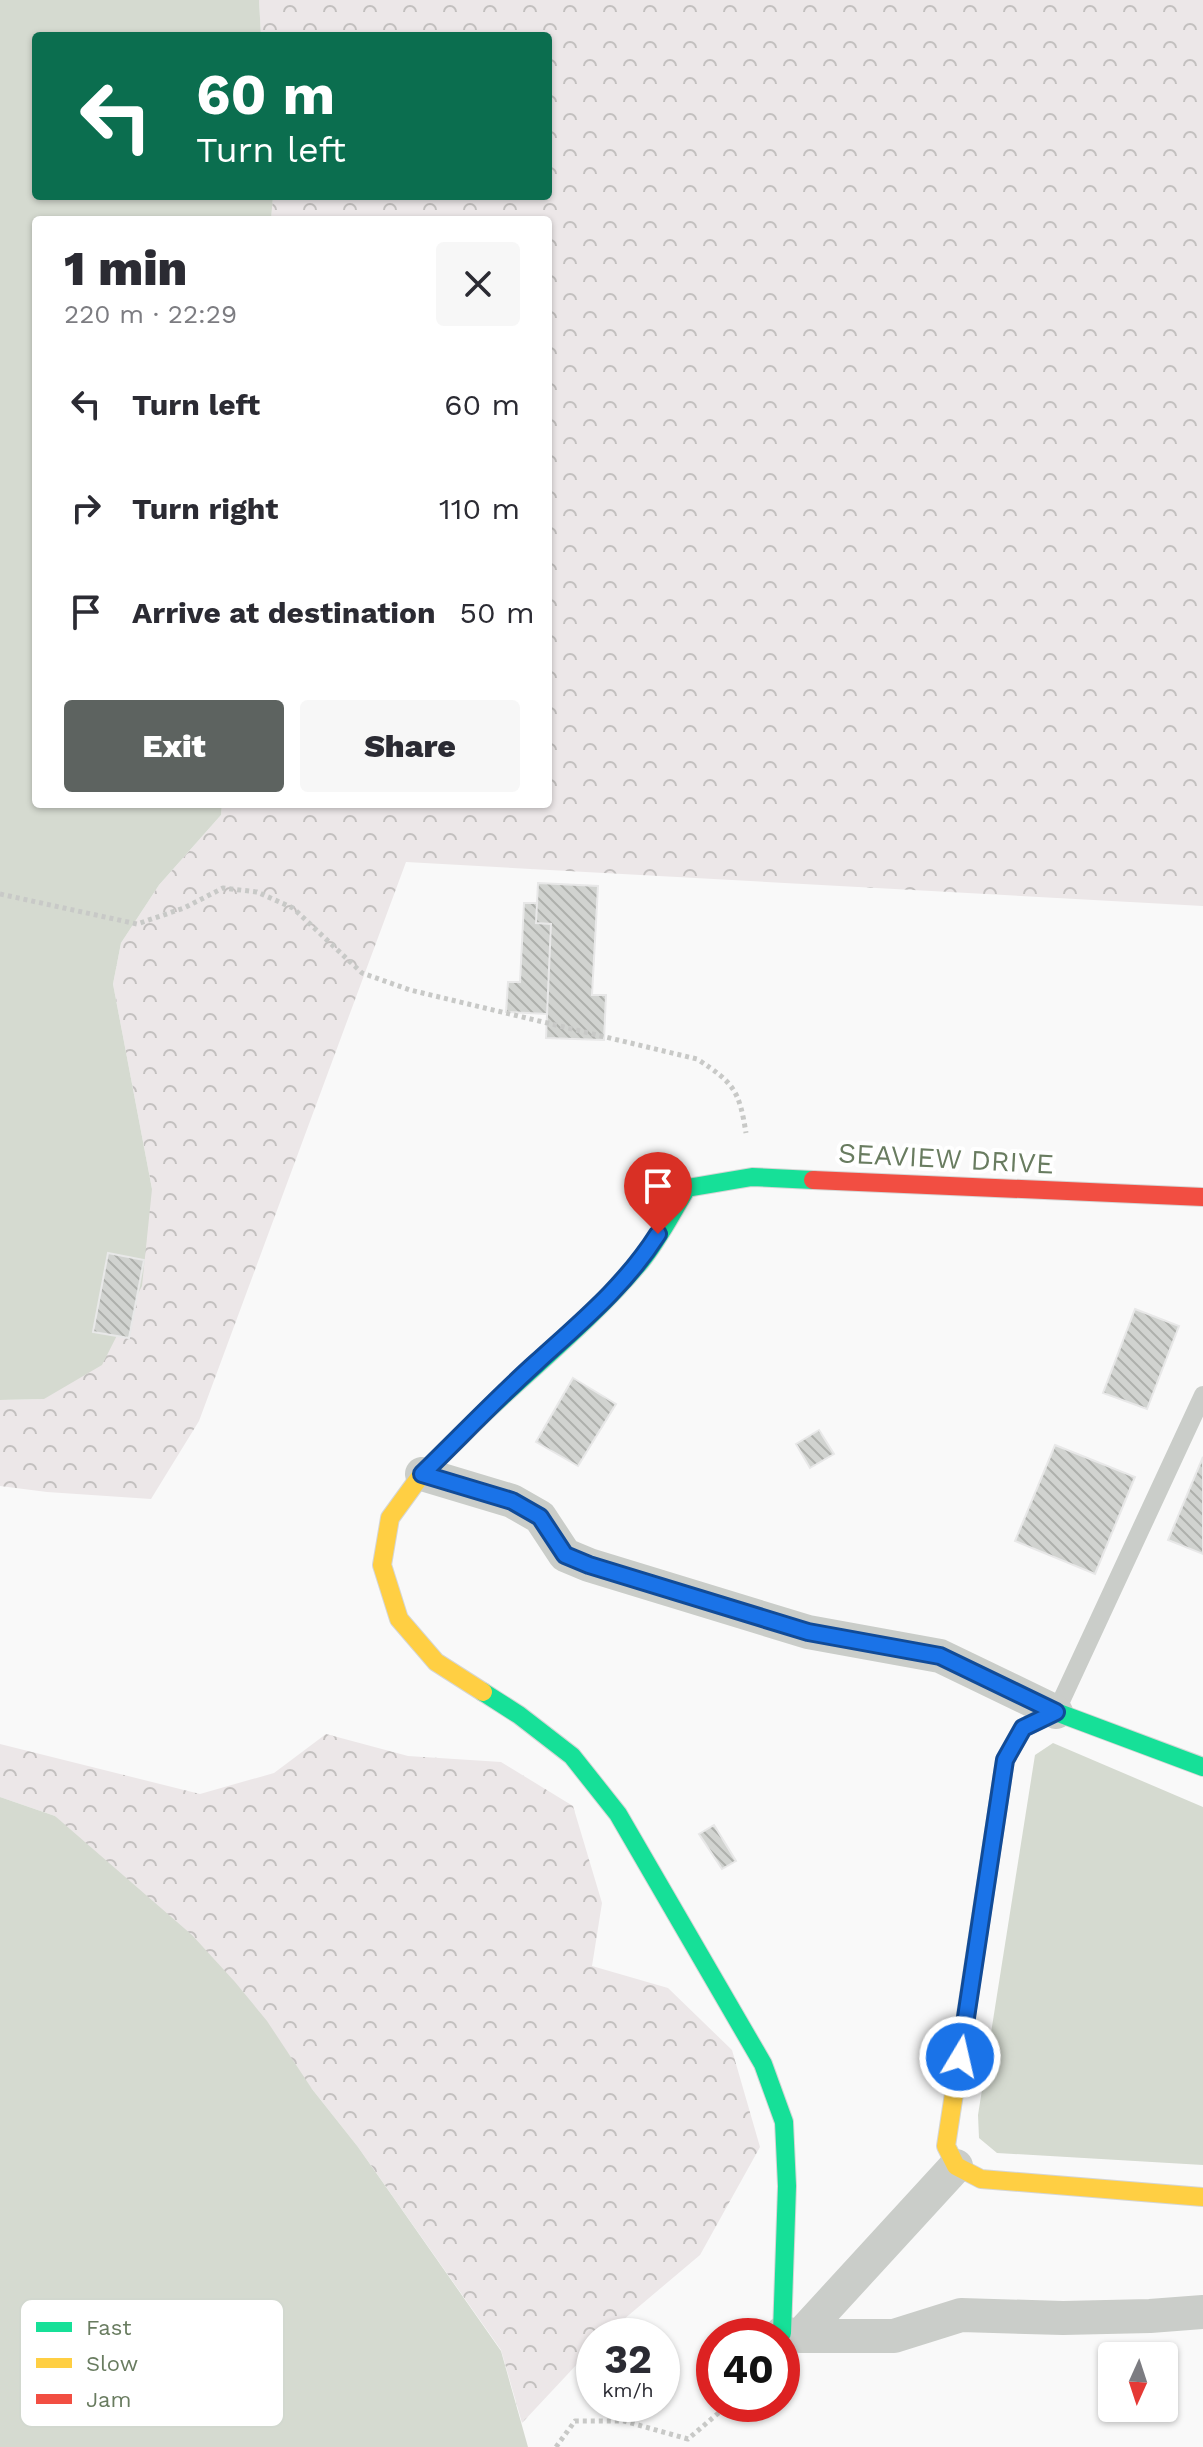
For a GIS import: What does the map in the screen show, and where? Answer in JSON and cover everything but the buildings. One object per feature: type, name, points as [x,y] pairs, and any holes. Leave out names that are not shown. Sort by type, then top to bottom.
[{"type":"street","name":"SEAVIEW DRIVE","points":[[422,1474],[535,1364],[599,1308],[643,1258],[687,1188],[752,1177],[1203,1197]]},
{"type":"street","points":[[787,2318],[784,2122],[763,2064],[618,1814],[572,1756],[519,1715],[436,1662],[399,1619],[382,1565],[390,1518],[422,1474],[512,1501],[540,1517],[565,1555],[589,1565],[808,1632],[940,1656],[1056,1712],[1203,1767]]},
{"type":"street","points":[[1056,1712],[1023,1728],[1005,1760],[946,2146],[956,2166],[981,2179],[1203,2197]]},
{"type":"street","points":[[800,2322],[956,2166]]},
{"type":"street","points":[[800,2335],[894,2336],[961,2315],[1063,2318],[1203,2312]]},
{"type":"lane","points":[[1056,1712],[1203,1395]]},
{"type":"path","points":[[0,894],[137,924],[184,908],[223,888],[257,892],[293,908],[362,973],[410,990],[697,1059],[727,1079],[741,1103],[752,1177]]},
{"type":"path","points":[[556,2447],[575,2421],[624,2421],[688,2439],[708,2422]]},
{"type":"green space","points":[[259,0],[1203,0],[1203,906],[406,862],[199,1421],[151,1499],[0,1486],[0,1400],[44,1399],[152,1189],[113,984],[121,943],[159,885],[221,815],[222,808],[552,808],[552,216],[271,216],[273,200],[552,200],[552,32],[261,32]]},
{"type":"green space","points":[[326,1734],[408,1756],[501,1762],[573,1806],[602,1903],[592,1966],[668,1988],[732,2050],[760,2147],[700,2255],[625,2318],[576,2318],[576,2365],[522,2423],[501,2350],[358,2147],[312,2089],[55,1816],[0,1797],[0,1744],[200,1794],[274,1773]]},
{"type":"shaded area","points":[[0,0],[259,0],[261,32],[32,32],[32,200],[273,200],[271,216],[32,216],[32,808],[222,808],[221,815],[159,885],[121,943],[113,984],[152,1189],[142,1286],[102,1365],[44,1399],[0,1400]]},
{"type":"shaded area","points":[[1053,1743],[1203,1807],[1203,2165],[997,2153],[979,2138],[978,2115],[1035,1755]]},
{"type":"shaded area","points":[[0,1797],[55,1816],[192,1935],[267,2021],[312,2089],[358,2147],[501,2351],[528,2447],[0,2447]]},
{"type":"traffic: fast","points":[[478,1419],[583,1323],[622,1282],[654,1244],[687,1188],[752,1177],[813,1180]]},
{"type":"traffic: fast","points":[[483,1692],[572,1756],[618,1814],[763,2064],[784,2122],[787,2186],[783,2318]]},
{"type":"traffic: fast","points":[[977,1943],[1005,1760],[1023,1728],[1056,1712],[1203,1767]]},
{"type":"traffic: slow","points":[[478,1419],[422,1474],[390,1518],[382,1565],[399,1619],[436,1662],[483,1692]]},
{"type":"traffic: slow","points":[[977,1943],[946,2146],[956,2166],[981,2179],[1203,2197]]},
{"type":"traffic: jam","points":[[813,1180],[1203,1197]]},
{"type":"route","points":[[658,1234],[643,1258],[599,1308],[535,1364],[422,1474],[512,1501],[540,1517],[565,1555],[589,1565],[808,1632],[940,1656],[1056,1712],[1023,1728],[1005,1760],[960,2057]]}]
